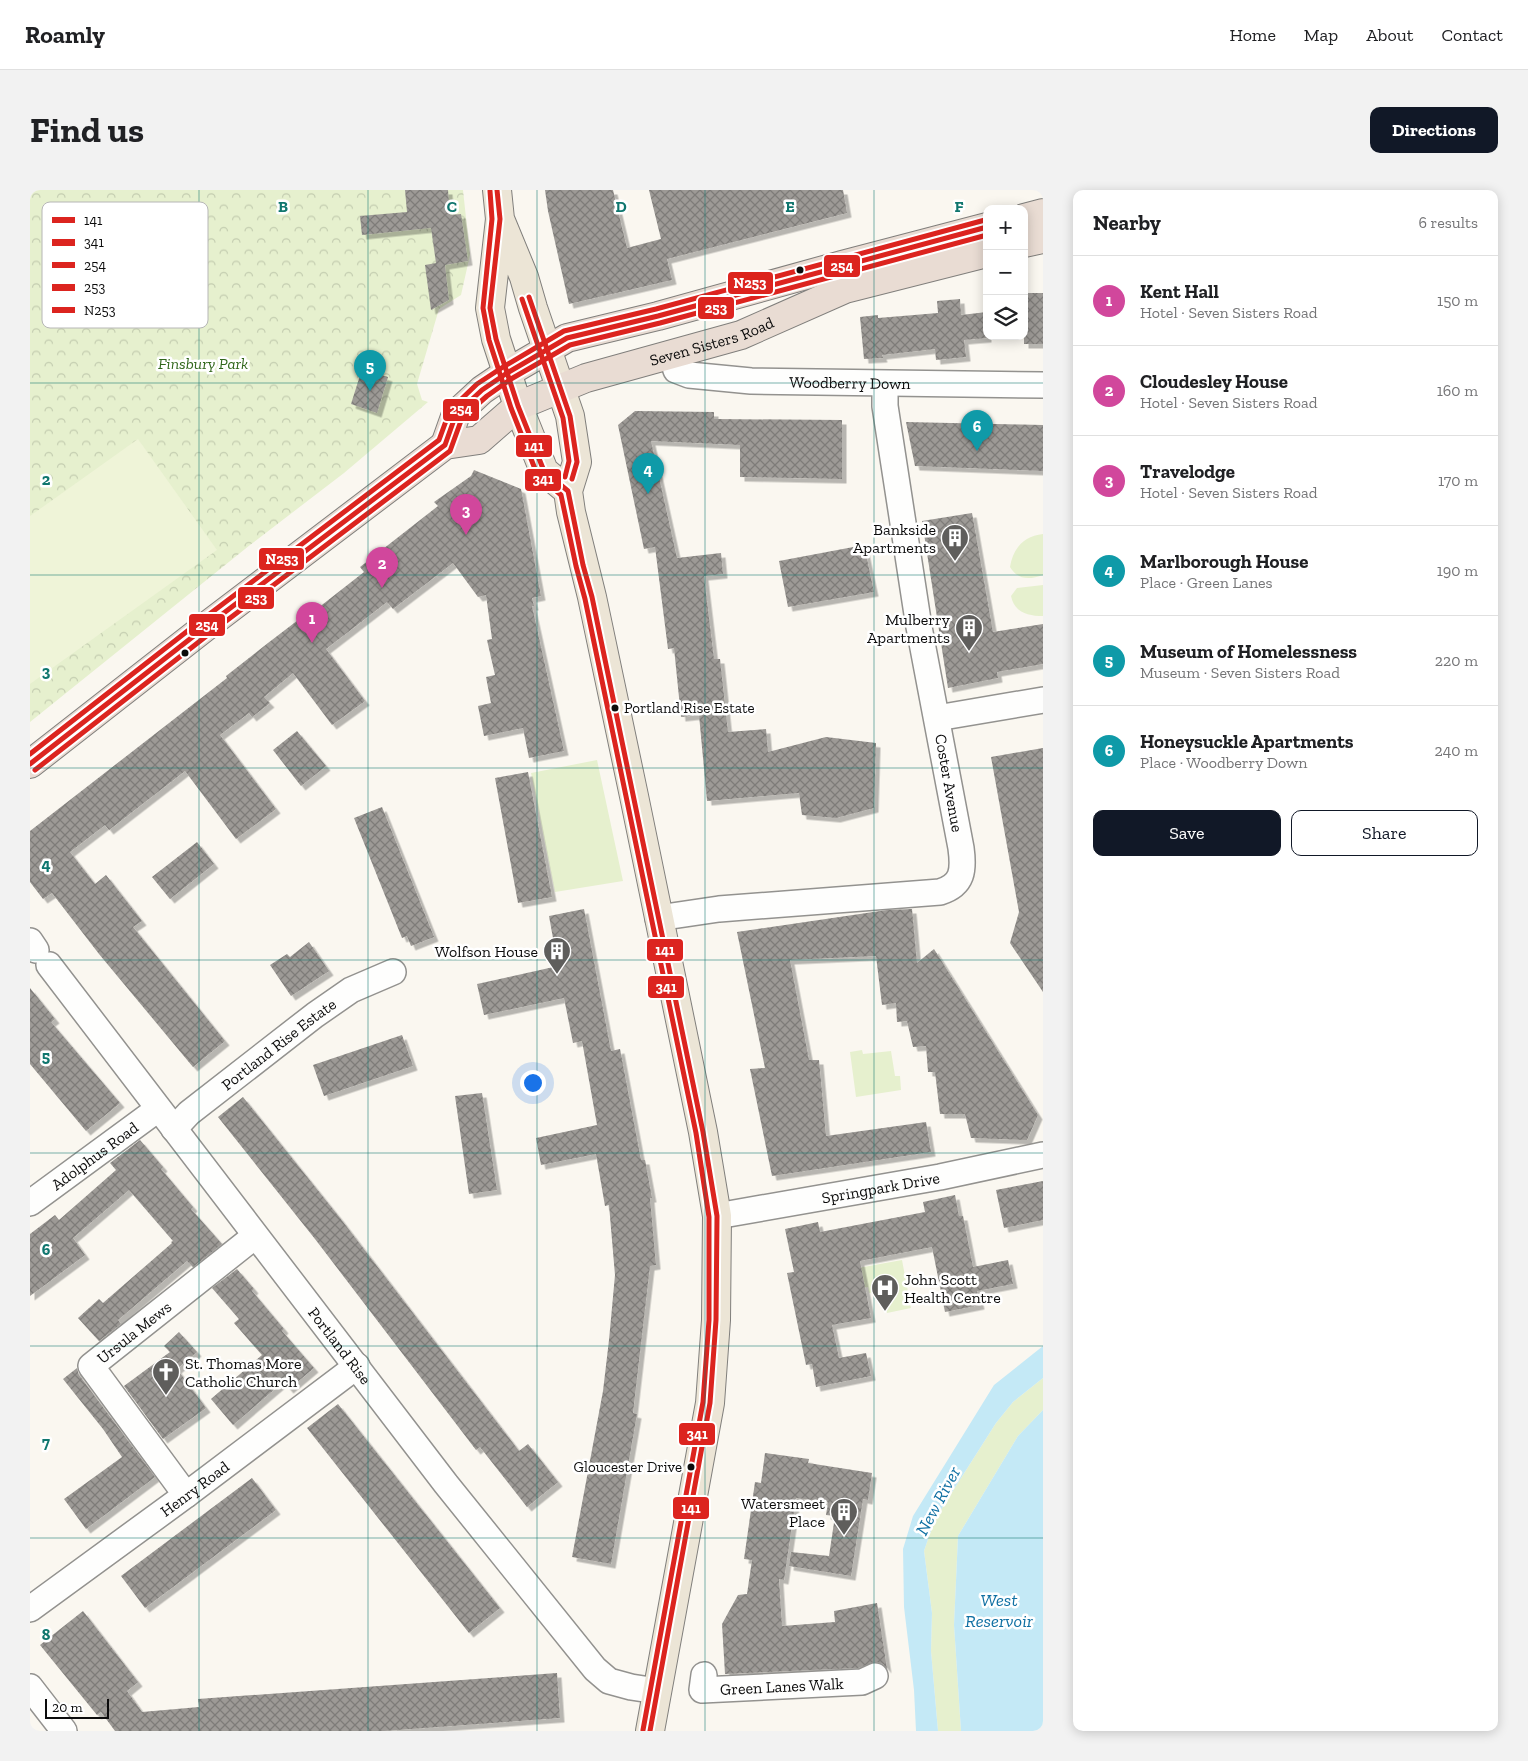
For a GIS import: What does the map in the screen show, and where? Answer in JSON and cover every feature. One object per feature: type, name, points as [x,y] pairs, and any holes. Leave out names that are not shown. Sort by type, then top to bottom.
[{"type":"highway","points":[[1028,217],[1043,213]]},
{"type":"highway","points":[[445,445],[456,414],[482,390],[507,372],[566,338],[649,318],[983,228]]},
{"type":"highway","points":[[1028,242],[1043,239]]},
{"type":"highway","name":"Seven Sisters Road","points":[[30,764],[204,628],[445,445],[479,440],[518,406],[586,378],[741,335],[846,289],[983,254]]},
{"type":"main road","points":[[497,190],[500,219],[490,308],[496,339],[518,406],[544,471],[568,491]]},
{"type":"main road","points":[[500,219],[524,278],[546,350],[570,416],[577,462],[568,491],[583,565],[592,597],[703,1132],[717,1216],[716,1320],[710,1403],[650,1731]]},
{"type":"street","name":"Woodberry Down","points":[[671,354],[676,370],[689,375],[751,381],[1043,385]]},
{"type":"street","name":"Coster Avenue","points":[[658,918],[719,909],[940,892],[949,889],[962,874],[961,848],[915,598],[885,406],[885,384]]},
{"type":"street","points":[[937,718],[1043,700]]},
{"type":"street","name":"Portland Rise","points":[[38,952],[446,1484],[595,1669],[608,1680],[631,1687],[657,1691]]},
{"type":"street","name":"Portland Rise Estate","points":[[174,1129],[189,1113],[315,1014],[351,990],[392,972]]},
{"type":"street","name":"Adolphus Road","points":[[30,1203],[158,1109]]},
{"type":"street","name":"Springpark Drive","points":[[717,1216],[940,1177],[1043,1155]]},
{"type":"street","name":"Ursula Mews","points":[[186,1495],[91,1366],[255,1236]]},
{"type":"street","name":"Henry Road","points":[[30,1610],[357,1366]]},
{"type":"street","name":"Green Lanes Walk","points":[[704,1675],[702,1690],[862,1682],[875,1676]]},
{"type":"street","points":[[30,1687],[64,1731]]},
{"type":"green space","name":"Finsbury Park","points":[[30,190],[463,190],[470,255],[461,295],[439,309],[417,384],[422,400],[428,402],[344,473],[250,545],[30,722]]},
{"type":"green space","points":[[138,439],[217,550],[30,684],[30,516]]},
{"type":"green space","points":[[1043,534],[1043,575],[1033,578],[1020,577],[1010,567],[1014,554],[1025,540]]},
{"type":"green space","points":[[1043,585],[1043,616],[1027,614],[1015,606],[1011,596],[1017,588]]},
{"type":"green space","points":[[597,760],[623,881],[555,892],[531,773]]},
{"type":"green space","points":[[862,1050],[863,1054],[891,1051],[895,1076],[900,1076],[901,1090],[856,1097],[850,1052]]},
{"type":"green space","points":[[902,1260],[911,1308],[887,1313],[883,1291],[869,1293],[868,1287],[828,1295],[825,1274]]},
{"type":"green space","points":[[1043,1378],[1043,1410],[1018,1436],[958,1536],[954,1625],[961,1731],[938,1731],[931,1651],[932,1613],[924,1551],[935,1519],[996,1423],[1013,1402]]},
{"type":"water","name":"New River","points":[[1043,1346],[1043,1378],[1013,1402],[996,1423],[935,1519],[924,1551],[932,1613],[931,1651],[938,1731],[916,1731],[914,1690],[904,1607],[903,1549],[913,1516],[994,1385]]},
{"type":"water","name":"West Reservoir","points":[[1043,1410],[1043,1731],[961,1731],[954,1625],[958,1536],[1018,1436]]},
{"type":"building","points":[[405,190],[448,190],[450,215],[461,214],[468,261],[445,265],[449,300],[431,310],[425,265],[436,263],[431,228],[362,235],[360,216],[407,212]]},
{"type":"building","points":[[545,190],[613,190],[627,248],[661,239],[649,190],[843,190],[847,213],[667,259],[672,280],[569,304]]},
{"type":"building","points":[[1028,293],[1043,293],[1043,344],[1024,344],[1024,340],[1028,340]]},
{"type":"building","points":[[960,299],[961,315],[983,312],[983,338],[964,340],[966,357],[936,360],[935,349],[882,355],[883,358],[864,359],[860,317],[878,315],[878,318],[938,313],[937,301]]},
{"type":"building","points":[[362,369],[388,377],[377,413],[351,404]]},
{"type":"building","points":[[635,411],[714,412],[714,419],[842,420],[842,479],[740,477],[740,445],[651,441],[677,558],[721,553],[723,574],[704,576],[714,659],[720,659],[728,732],[766,729],[768,752],[826,737],[876,743],[874,808],[836,818],[802,815],[799,793],[707,801],[699,715],[681,717],[674,648],[668,649],[655,547],[644,549],[618,425]]},
{"type":"building","points":[[906,422],[1043,425],[1043,471],[915,466]]},
{"type":"building","points":[[474,470],[521,489],[541,596],[532,598],[534,606],[532,606],[564,751],[529,758],[523,728],[484,736],[478,706],[491,703],[486,677],[495,675],[487,640],[492,639],[486,595],[478,597],[453,563],[393,609],[387,602],[326,649],[365,701],[332,725],[293,673],[264,697],[270,703],[252,717],[249,713],[220,735],[276,809],[236,839],[185,771],[109,830],[105,825],[70,852],[95,884],[106,875],[142,921],[133,927],[225,1041],[193,1067],[99,954],[52,893],[43,899],[30,882],[30,831],[227,678],[226,676],[268,643],[302,617],[304,619],[364,572],[360,567],[438,506],[434,502],[471,476]]},
{"type":"building","points":[[972,513],[993,632],[1043,624],[1043,664],[997,672],[998,678],[948,688],[922,521]]},
{"type":"building","points":[[864,545],[874,592],[788,607],[779,561]]},
{"type":"building","points":[[297,731],[326,766],[301,786],[273,750]]},
{"type":"building","points":[[1043,748],[1043,992],[1010,943],[1019,912],[991,757]]},
{"type":"building","points":[[528,772],[552,897],[518,903],[495,778]]},
{"type":"building","points":[[382,807],[434,937],[411,946],[407,936],[402,938],[354,818]]},
{"type":"building","points":[[197,842],[214,864],[170,899],[152,877]]},
{"type":"building","points":[[584,909],[611,1051],[620,1049],[641,1160],[645,1160],[652,1198],[650,1198],[656,1265],[650,1266],[633,1413],[637,1414],[611,1564],[572,1557],[603,1391],[609,1340],[615,1275],[609,1205],[605,1206],[596,1154],[541,1165],[536,1138],[597,1125],[582,1041],[573,1043],[564,998],[484,1015],[477,984],[558,966],[549,916]]},
{"type":"building","points":[[912,909],[917,963],[934,949],[1038,1115],[1027,1140],[971,1138],[965,1114],[940,1114],[935,1072],[928,1072],[926,1046],[913,1047],[907,1021],[897,1022],[896,1003],[882,1005],[876,956],[790,960],[809,1060],[819,1060],[826,1136],[926,1122],[931,1152],[772,1176],[750,1069],[765,1068],[737,932],[887,910]]},
{"type":"building","points":[[309,942],[329,971],[291,996],[270,965],[287,954],[290,957]]},
{"type":"building","points":[[30,988],[55,1019],[51,1022],[120,1103],[86,1131],[30,1064]]},
{"type":"building","points":[[402,1035],[413,1066],[324,1096],[313,1065]]},
{"type":"building","points":[[482,1093],[497,1190],[469,1194],[455,1096]]},
{"type":"building","points":[[243,1097],[340,1218],[519,1451],[528,1444],[558,1482],[527,1507],[480,1447],[476,1450],[315,1239],[218,1117]]},
{"type":"building","points":[[140,1140],[163,1167],[161,1169],[193,1207],[191,1209],[222,1244],[193,1267],[187,1261],[118,1320],[121,1324],[99,1341],[78,1318],[99,1299],[103,1303],[173,1241],[129,1190],[73,1238],[85,1255],[30,1296],[30,1234],[55,1215],[59,1220],[116,1170],[110,1163]]},
{"type":"building","points":[[1043,1181],[1043,1220],[1004,1228],[996,1190]]},
{"type":"building","points":[[955,1195],[959,1216],[963,1216],[973,1267],[1008,1260],[1013,1284],[977,1291],[980,1305],[945,1312],[932,1247],[860,1261],[871,1318],[832,1325],[839,1358],[866,1353],[871,1376],[816,1387],[812,1364],[806,1365],[787,1273],[794,1272],[785,1229],[818,1222],[820,1232],[925,1212],[923,1202]]},
{"type":"building","points":[[237,1269],[254,1289],[252,1291],[284,1329],[282,1331],[314,1368],[289,1389],[283,1382],[233,1425],[211,1399],[262,1355],[234,1323],[239,1319],[212,1288]]},
{"type":"building","name":"St. Thomas More Catholic Church","points":[[179,1332],[197,1352],[177,1369],[206,1408],[163,1439],[124,1386],[170,1352],[164,1346]]},
{"type":"building","points":[[77,1368],[79,1375],[155,1477],[86,1529],[64,1499],[122,1457],[103,1429],[63,1379]]},
{"type":"building","points":[[338,1404],[500,1608],[469,1633],[307,1428]]},
{"type":"building","points":[[765,1453],[809,1459],[808,1463],[872,1473],[868,1500],[863,1499],[851,1576],[789,1566],[791,1552],[829,1556],[835,1516],[826,1515],[828,1502],[796,1498],[784,1580],[779,1579],[782,1626],[835,1622],[834,1611],[877,1603],[887,1669],[883,1664],[876,1662],[858,1668],[725,1674],[722,1624],[738,1595],[747,1594],[752,1560],[744,1559],[755,1482],[761,1483]]},
{"type":"building","points":[[252,1478],[276,1510],[145,1608],[121,1576]]},
{"type":"building","points":[[83,1611],[138,1682],[127,1691],[142,1712],[199,1707],[198,1699],[557,1673],[560,1718],[384,1731],[115,1731],[101,1712],[97,1715],[40,1645]]},
{"type":"transit line","name":"141","points":[[497,190],[500,219],[490,308],[496,339],[518,406],[544,471],[568,491],[583,565],[592,597],[703,1132],[717,1216],[716,1320],[710,1403],[650,1731]]},
{"type":"transit line","name":"341","points":[[490,191],[492,219],[483,308],[489,340],[511,408],[537,474],[561,495],[585,599],[696,1133],[709,1217],[709,1320],[703,1402],[643,1730]]},
{"type":"transit line","name":"N253","points":[[30,754],[199,622],[439,440],[450,410],[477,384],[564,331],[656,309],[983,221]]},
{"type":"transit line","name":"254","points":[[30,764],[204,628],[445,445],[456,414],[482,390],[567,338],[658,316],[983,228]]},
{"type":"transit line","name":"253","points":[[35,770],[209,634],[450,451],[462,418],[487,396],[511,379],[570,345],[660,323],[983,236]]},
{"type":"transit line","name":"141","points":[[529,297],[570,416],[577,462],[572,479]]},
{"type":"transit line","name":"341","points":[[522,299],[563,418],[569,461],[565,477]]},
{"type":"place","name":"Museum of Homelessness","points":[[370,391]]},
{"type":"place","name":"Honeysuckle Apartments","points":[[977,451]]},
{"type":"place","name":"Marlborough House","points":[[648,494]]},
{"type":"place","name":"Travelodge","points":[[466,535]]},
{"type":"place","name":"Bankside Apartments","points":[[955,562]]},
{"type":"place","name":"Cloudesley House","points":[[382,588]]},
{"type":"place","name":"Kent Hall","points":[[312,643]]},
{"type":"place","name":"Mulberry Apartments","points":[[969,652]]},
{"type":"place","name":"Portland Rise Estate","points":[[615,708]]},
{"type":"place","name":"Wolfson House","points":[[557,975]]},
{"type":"place","name":"John Scott Health Centre","points":[[885,1312]]},
{"type":"place","name":"St. Thomas More Catholic Church","points":[[166,1396]]},
{"type":"place","name":"Gloucester Drive","points":[[691,1467]]},
{"type":"place","name":"Watersmeet Place","points":[[844,1536]]}]
